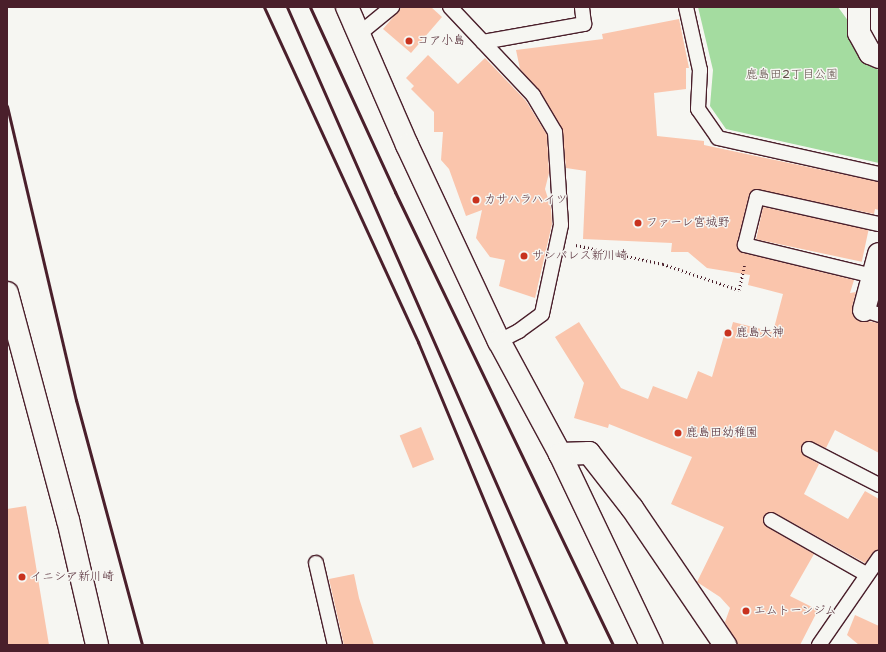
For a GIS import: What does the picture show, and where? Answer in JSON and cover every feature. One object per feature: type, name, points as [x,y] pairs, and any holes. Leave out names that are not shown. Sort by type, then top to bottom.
[{"type":"street","points":[[348,7],[407,145],[499,341],[564,462],[651,645]]},
{"type":"street","points":[[859,7],[859,33],[870,53],[879,57]]},
{"type":"street","points":[[871,312],[873,276],[879,254]]},
{"type":"street","points":[[7,293],[68,520],[97,645]]},
{"type":"street","points":[[564,462],[589,453],[632,508],[725,645]]},
{"type":"lane","points":[[359,34],[392,7]]},
{"type":"lane","points":[[450,7],[533,95],[556,132],[561,225],[542,314],[519,331],[499,341]]},
{"type":"lane","points":[[484,42],[584,24],[582,7]]},
{"type":"lane","points":[[686,7],[700,70],[698,109],[718,138],[879,174]]},
{"type":"lane","points":[[873,276],[746,245],[757,198],[879,224]]},
{"type":"lane","points":[[809,449],[879,485]]},
{"type":"lane","points":[[771,520],[866,574]]},
{"type":"lane","points":[[819,645],[866,574],[879,558]]},
{"type":"lane","points":[[316,563],[335,645]]},
{"type":"path","points":[[558,241],[663,264],[739,290],[749,246]]},
{"type":"green space","name":"鹿島田2丁目公園","points":[[698,7],[838,7],[849,22],[847,33],[861,62],[879,70],[879,163],[726,129],[710,106],[713,70]]},
{"type":"building","name":"コア小島","points":[[402,7],[431,7],[442,17],[411,53],[383,29]]},
{"type":"building","points":[[679,19],[689,68],[686,68],[686,89],[654,93],[657,136],[704,141],[704,145],[879,182],[879,210],[875,209],[874,214],[754,189],[749,195],[737,243],[743,253],[854,280],[850,293],[856,292],[852,307],[855,319],[879,323],[879,453],[835,430],[826,448],[809,441],[801,449],[805,456],[819,464],[804,494],[848,519],[865,491],[879,499],[879,550],[865,563],[775,513],[767,513],[763,520],[767,527],[814,554],[790,596],[818,610],[800,645],[737,645],[725,622],[730,608],[720,597],[697,582],[724,527],[671,504],[692,457],[609,424],[608,428],[574,418],[584,383],[555,337],[579,322],[621,388],[648,399],[653,386],[687,399],[698,371],[712,377],[725,332],[730,333],[733,322],[773,332],[783,294],[748,285],[750,275],[707,268],[688,252],[671,252],[672,243],[583,239],[586,171],[566,168],[562,128],[540,91],[520,69],[516,50],[603,39],[602,34]]},
{"type":"building","points":[[428,55],[458,84],[485,58],[526,101],[547,135],[549,173],[545,189],[551,208],[552,224],[535,298],[499,286],[505,260],[490,257],[476,238],[482,210],[466,216],[449,169],[441,160],[443,132],[434,132],[434,112],[411,89],[414,86],[406,78]]},
{"type":"building","points":[[763,207],[869,229],[862,262],[756,239]]},
{"type":"building","points":[[421,427],[434,459],[413,468],[400,436]]},
{"type":"building","name":"イニシア新川崎","points":[[26,506],[49,645],[7,645],[7,509]]},
{"type":"building","points":[[354,574],[359,598],[374,645],[344,645],[329,579]]},
{"type":"building","points":[[855,615],[879,626],[879,645],[859,645],[847,635]]},
{"type":"railway","points":[[264,7],[418,342],[544,645]]},
{"type":"railway","points":[[287,7],[567,645]]},
{"type":"railway","points":[[310,7],[395,192],[613,645]]},
{"type":"railway","points":[[7,106],[76,400],[142,645]]},
{"type":"place","name":"コア小島","points":[[409,41]]},
{"type":"place","name":"カサハラハイツ","points":[[476,200]]},
{"type":"place","name":"ファーレ宮城野","points":[[638,223]]},
{"type":"place","name":"サンパレス新川崎","points":[[524,256]]},
{"type":"place","name":"鹿島大神","points":[[728,333]]},
{"type":"place","name":"鹿島田幼稚園","points":[[678,433]]},
{"type":"place","name":"イニシア新川崎","points":[[22,577]]},
{"type":"place","name":"エムトーンジム","points":[[746,611]]}]
